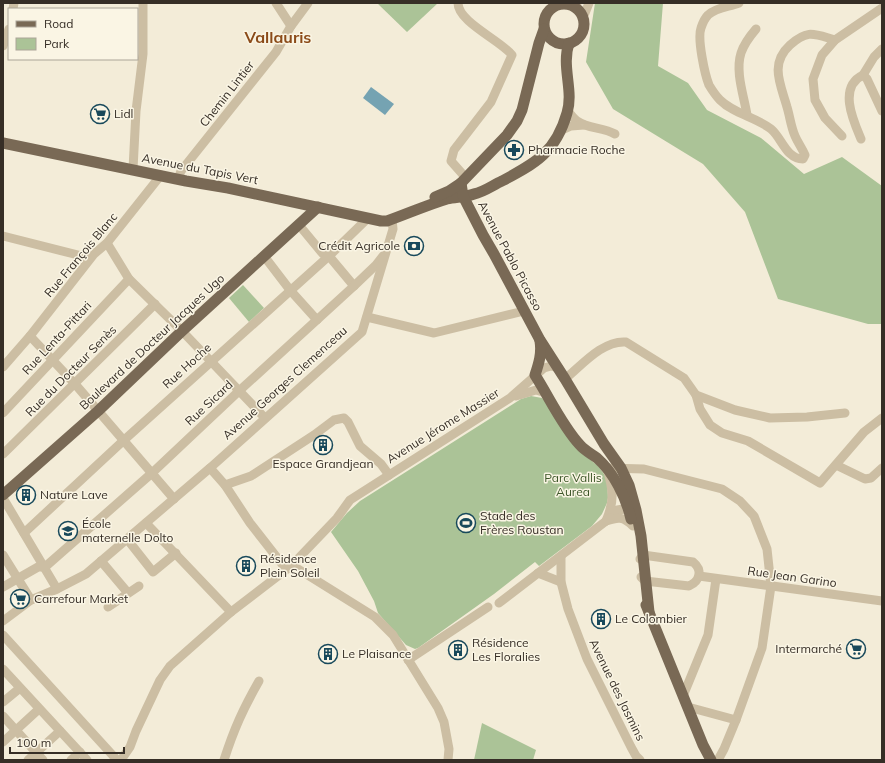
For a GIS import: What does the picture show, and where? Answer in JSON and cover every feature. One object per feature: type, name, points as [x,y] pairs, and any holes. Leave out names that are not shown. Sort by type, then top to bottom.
[{"type":"main road","points":[[392,219],[417,204],[444,193],[464,180],[507,135],[517,121],[522,110],[544,29],[544,19],[554,5],[561,4],[574,7],[584,27],[579,37],[569,44],[559,44],[554,42],[546,34],[544,29]]},
{"type":"main road","points":[[392,219],[448,199],[476,194],[517,173],[538,159],[554,144],[562,130],[568,111],[570,90],[566,57],[569,44]]},
{"type":"main road","name":"Avenue du Tapis Vert","points":[[3,143],[381,221],[392,219]]},
{"type":"main road","name":"Avenue Pablo Picasso","points":[[464,180],[463,196],[540,340],[559,368],[604,444],[615,468]]},
{"type":"main road","name":"Boulevard de Docteur Jacques Ugo","points":[[3,495],[98,411],[182,331],[318,207]]},
{"type":"main road","points":[[540,340],[540,361],[536,375],[546,393],[580,446],[590,454],[615,468],[633,498],[641,536],[641,558],[648,612],[703,745],[711,760]]},
{"type":"main road","points":[[615,468],[641,558]]},
{"type":"main road","points":[[703,745],[705,760]]},
{"type":"street","points":[[133,169],[136,111],[143,54],[143,3]]},
{"type":"street","points":[[276,3],[292,26]]},
{"type":"street","name":"Chemin Lintier","points":[[178,179],[181,171],[276,52],[308,3]]},
{"type":"street","points":[[458,3],[458,8],[468,20],[506,48],[512,55],[491,102],[454,150],[451,161],[464,180]]},
{"type":"street","points":[[574,7],[585,13],[589,3]]},
{"type":"street","points":[[739,3],[717,9],[707,16],[700,29],[704,69],[710,86],[720,100],[734,110],[747,115],[772,130],[790,154],[797,159],[803,160],[805,155],[792,129],[786,104],[780,89],[777,72],[781,57],[788,47],[798,38],[810,33],[835,40]]},
{"type":"street","points":[[842,136],[825,118],[815,100],[813,79],[822,55],[835,40],[882,8]]},
{"type":"street","points":[[747,115],[739,63],[741,52],[747,40],[756,29]]},
{"type":"street","points":[[3,46],[8,32]]},
{"type":"street","points":[[861,139],[850,107],[849,93],[854,82],[863,75],[874,57],[882,49]]},
{"type":"street","points":[[863,75],[867,79],[882,111]]},
{"type":"street","points":[[568,111],[576,121],[584,125],[608,130],[615,134]]},
{"type":"street","points":[[562,130],[571,126],[584,125]]},
{"type":"street","name":"Rue François Blanc","points":[[3,367],[30,336],[90,258],[107,243],[161,175]]},
{"type":"street","name":"Rue Hoche","points":[[24,533],[211,361],[329,256],[368,218]]},
{"type":"street","name":"Avenue Georges Clemenceau","points":[[3,621],[31,600],[86,574],[210,468],[362,332],[393,229],[392,219]]},
{"type":"street","points":[[299,225],[324,254],[329,256],[354,286]]},
{"type":"street","points":[[3,236],[90,258]]},
{"type":"street","points":[[107,243],[129,279],[182,331],[266,418]]},
{"type":"street","name":"Rue Sicard","points":[[45,567],[152,473],[354,286],[376,265],[385,253]]},
{"type":"street","points":[[264,256],[290,290],[317,320]]},
{"type":"street","name":"Rue Lenta-Pittari","points":[[3,413],[129,279]]},
{"type":"street","name":"Rue du Docteur Senès","points":[[3,454],[155,304]]},
{"type":"street","points":[[367,317],[434,333],[524,311]]},
{"type":"street","points":[[30,336],[75,384],[174,499]]},
{"type":"street","points":[[565,379],[605,346],[619,341],[626,342],[684,378],[696,396],[700,409],[710,425],[722,433],[748,441],[820,483],[864,432],[882,418]]},
{"type":"street","name":"Avenue Jérome Massier","points":[[121,760],[130,747],[160,680],[170,666],[231,612],[288,567],[337,518],[350,500],[510,398],[544,368],[551,366],[559,368]]},
{"type":"street","name":"Avenue Jérome Massier","points":[[510,398],[536,390],[546,393]]},
{"type":"street","points":[[696,396],[735,410],[770,418],[807,417],[845,413]]},
{"type":"street","points":[[225,485],[251,476],[314,435],[334,420],[344,418],[348,422],[360,446],[381,464],[389,475]]},
{"type":"street","points":[[590,454],[600,449],[604,444]]},
{"type":"street","points":[[836,465],[865,479],[871,478],[882,468]]},
{"type":"street","points":[[210,468],[225,485],[250,523],[288,567],[298,569],[375,617],[393,635],[438,708],[444,722],[449,749],[448,760]]},
{"type":"street","points":[[613,511],[615,468],[644,469],[722,489],[740,501],[754,516],[767,549],[771,586],[762,648],[736,720],[718,760]]},
{"type":"street","points":[[499,603],[606,521],[622,493]]},
{"type":"street","points":[[3,498],[57,589]]},
{"type":"street","points":[[613,511],[628,509],[634,512],[638,533],[641,536]]},
{"type":"street","points":[[606,521],[619,517],[627,520],[632,526]]},
{"type":"street","points":[[146,523],[231,612]]},
{"type":"street","points":[[127,539],[153,572],[176,553]]},
{"type":"street","points":[[3,555],[31,600]]},
{"type":"street","name":"Avenue des Jasmins","points":[[560,557],[561,582],[568,609],[587,659],[631,747],[640,760]]},
{"type":"street","points":[[641,558],[693,562],[697,566],[699,576],[693,584],[689,586],[643,579]]},
{"type":"street","points":[[101,561],[128,593]]},
{"type":"street","points":[[3,587],[38,567],[45,567]]},
{"type":"street","points":[[538,573],[561,582]]},
{"type":"street","name":"Rue Jean Garino","points":[[699,576],[882,601]]},
{"type":"street","points":[[683,696],[708,635],[716,579]]},
{"type":"street","points":[[108,607],[138,586]]},
{"type":"street","points":[[408,660],[488,606]]},
{"type":"street","points":[[3,635],[118,760]]},
{"type":"street","points":[[3,669],[87,760]]},
{"type":"street","points":[[224,760],[232,734],[243,708],[259,681]]},
{"type":"street","points":[[3,702],[20,688]]},
{"type":"street","points":[[688,707],[736,720]]},
{"type":"street","points":[[3,742],[39,709]]},
{"type":"street","points":[[3,716],[42,760]]},
{"type":"street","points":[[28,760],[60,731]]},
{"type":"street","points":[[71,760],[80,752]]},
{"type":"green space","points":[[377,3],[438,3],[407,32]]},
{"type":"green space","points":[[595,3],[663,3],[658,66],[688,83],[707,110],[761,138],[804,174],[842,157],[882,186],[882,324],[868,324],[778,299],[745,212],[703,164],[613,109],[586,62]]},
{"type":"green space","points":[[243,285],[264,308],[249,322],[229,298]]},
{"type":"green space","name":"Stade des Frères Roustan","points":[[531,396],[542,398],[547,403],[582,453],[598,466],[607,478],[608,498],[602,514],[592,526],[539,566],[535,562],[494,594],[418,648],[415,649],[406,645],[378,613],[374,601],[358,571],[331,532],[347,513],[360,501],[521,399]]},
{"type":"green space","points":[[482,723],[536,750],[533,760],[474,760]]},
{"type":"water","points":[[371,87],[394,104],[385,115],[363,98]]},
{"type":"place","name":"Lidl","points":[[100,114]]},
{"type":"place","name":"Pharmacie Roche","points":[[514,150]]},
{"type":"place","name":"Crédit Agricole","points":[[414,246]]},
{"type":"place","name":"Espace Grandjean","points":[[323,445]]},
{"type":"place","name":"Nature Lave","points":[[26,495]]},
{"type":"place","name":"Stade des Frères Roustan","points":[[466,523]]},
{"type":"place","name":"École maternelle Dolto","points":[[68,531]]},
{"type":"place","name":"Résidence Plein Soleil","points":[[246,566]]},
{"type":"place","name":"Carrefour Market","points":[[20,599]]},
{"type":"place","name":"Le Colombier","points":[[601,619]]},
{"type":"place","name":"Intermarché","points":[[856,649]]},
{"type":"place","name":"Résidence Les Floralies","points":[[458,650]]},
{"type":"place","name":"Le Plaisance","points":[[328,654]]},
{"type":"district","name":"Vallauris","points":[[278,37]]},
{"type":"park label","name":"Parc Vallis Aurea","points":[[573,485]]}]
